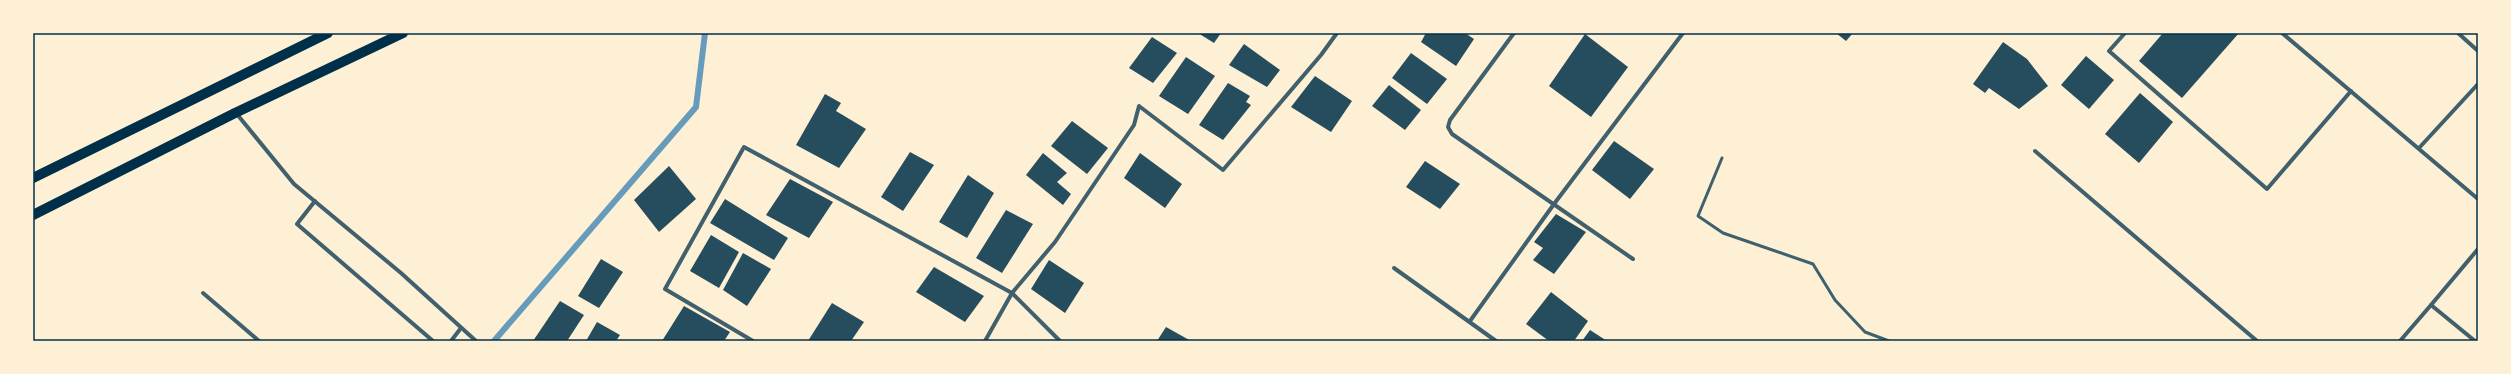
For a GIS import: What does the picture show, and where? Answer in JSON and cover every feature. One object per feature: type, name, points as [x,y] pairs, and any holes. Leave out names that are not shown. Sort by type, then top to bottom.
[{"type":"main road","points":[[33,178],[328,33]]},
{"type":"main road","points":[[33,215],[235,113],[403,33]]},
{"type":"street","points":[[985,341],[1012,293],[1055,242],[1134,125],[1140,106],[1223,170],[1321,55],[1337,33]]},
{"type":"street","points":[[1514,33],[1450,120],[1448,127],[1452,134],[1633,259]]},
{"type":"street","points":[[1470,321],[1554,204],[1683,33]]},
{"type":"street","points":[[2125,33],[2109,51],[2267,189],[2351,91]]},
{"type":"street","points":[[2282,33],[2478,198]]},
{"type":"street","points":[[2458,33],[2478,51]]},
{"type":"street","points":[[2419,148],[2478,84]]},
{"type":"street","points":[[235,113],[294,184],[401,273],[476,341]]},
{"type":"street","points":[[753,341],[665,289],[744,147],[1012,293],[1060,341]]},
{"type":"street","points":[[2036,151],[2257,341]]},
{"type":"street","points":[[314,201],[297,224],[433,341]]},
{"type":"street","points":[[2400,341],[2478,249]]},
{"type":"street","points":[[1394,268],[1496,341]]},
{"type":"street","points":[[203,293],[259,341]]},
{"type":"street","points":[[2431,305],[2474,341]]},
{"type":"street","points":[[451,341],[461,328]]},
{"type":"lane","points":[[1722,158],[1698,216],[1723,233],[1813,264],[1835,300],[1865,332],[1889,341]]},
{"type":"building","points":[[1198,33],[1221,33],[1214,43]]},
{"type":"building","points":[[1426,33],[1465,33],[1474,39],[1456,66],[1421,42]]},
{"type":"building","points":[[1836,33],[1853,33],[1846,41]]},
{"type":"building","points":[[2163,33],[2239,33],[2182,98],[2139,61]]},
{"type":"building","points":[[1585,34],[1628,67],[1591,117],[1549,86]]},
{"type":"building","points":[[1152,37],[1177,53],[1153,83],[1129,68]]},
{"type":"building","points":[[2003,42],[2027,59],[2048,86],[2019,109],[1989,88],[1985,93],[1973,84]]},
{"type":"building","points":[[1244,44],[1280,70],[1267,87],[1229,65]]},
{"type":"building","points":[[1411,53],[1447,79],[1427,104],[1392,78]]},
{"type":"building","points":[[2086,56],[2114,80],[2089,109],[2061,85]]},
{"type":"building","points":[[1186,57],[1215,76],[1188,114],[1159,96]]},
{"type":"building","points":[[1315,76],[1352,101],[1331,132],[1291,107]]},
{"type":"building","points":[[1228,83],[1250,96],[1246,102],[1251,105],[1223,140],[1199,125]]},
{"type":"building","points":[[1389,85],[1421,110],[1405,130],[1372,106]]},
{"type":"building","points":[[2140,93],[2173,122],[2139,163],[2105,134]]},
{"type":"building","points":[[825,94],[841,103],[836,111],[866,129],[839,168],[796,145]]},
{"type":"building","points":[[1072,121],[1108,148],[1087,174],[1051,146]]},
{"type":"building","points":[[1614,141],[1654,169],[1630,199],[1592,170]]},
{"type":"building","points":[[910,152],[934,165],[903,211],[881,197]]},
{"type":"building","points":[[1043,153],[1067,173],[1057,182],[1071,194],[1063,205],[1026,175]]},
{"type":"building","points":[[1140,153],[1182,184],[1165,208],[1124,178]]},
{"type":"building","points":[[1425,161],[1460,184],[1440,209],[1406,187]]},
{"type":"building","points":[[669,166],[696,199],[659,232],[634,200]]},
{"type":"building","points":[[968,175],[994,193],[967,238],[939,222]]},
{"type":"building","points":[[790,179],[833,202],[809,238],[766,215]]},
{"type":"building","points":[[725,199],[788,238],[774,260],[710,223]]},
{"type":"building","points":[[1006,210],[1033,224],[1002,273],[976,258]]},
{"type":"building","points":[[1556,214],[1586,232],[1554,274],[1533,260],[1543,248],[1534,242]]},
{"type":"building","points":[[711,235],[739,252],[719,288],[690,271]]},
{"type":"building","points":[[743,253],[771,269],[747,306],[723,290]]},
{"type":"building","points":[[601,259],[623,272],[599,308],[578,296]]},
{"type":"building","points":[[1049,260],[1084,283],[1065,313],[1031,289]]},
{"type":"building","points":[[934,267],[984,296],[965,322],[916,292]]},
{"type":"building","points":[[1551,292],[1588,321],[1574,341],[1549,341],[1526,324]]},
{"type":"building","points":[[560,301],[584,315],[567,341],[533,341]]},
{"type":"building","points":[[832,303],[864,322],[851,341],[808,341]]},
{"type":"building","points":[[684,306],[730,332],[724,341],[662,341]]},
{"type":"building","points":[[597,322],[620,335],[616,341],[586,341]]},
{"type":"building","points":[[1166,327],[1191,341],[1157,341]]},
{"type":"building","points":[[1590,330],[1607,341],[1582,341]]},
{"type":"waterway","points":[[494,341],[696,107],[705,33]]}]
